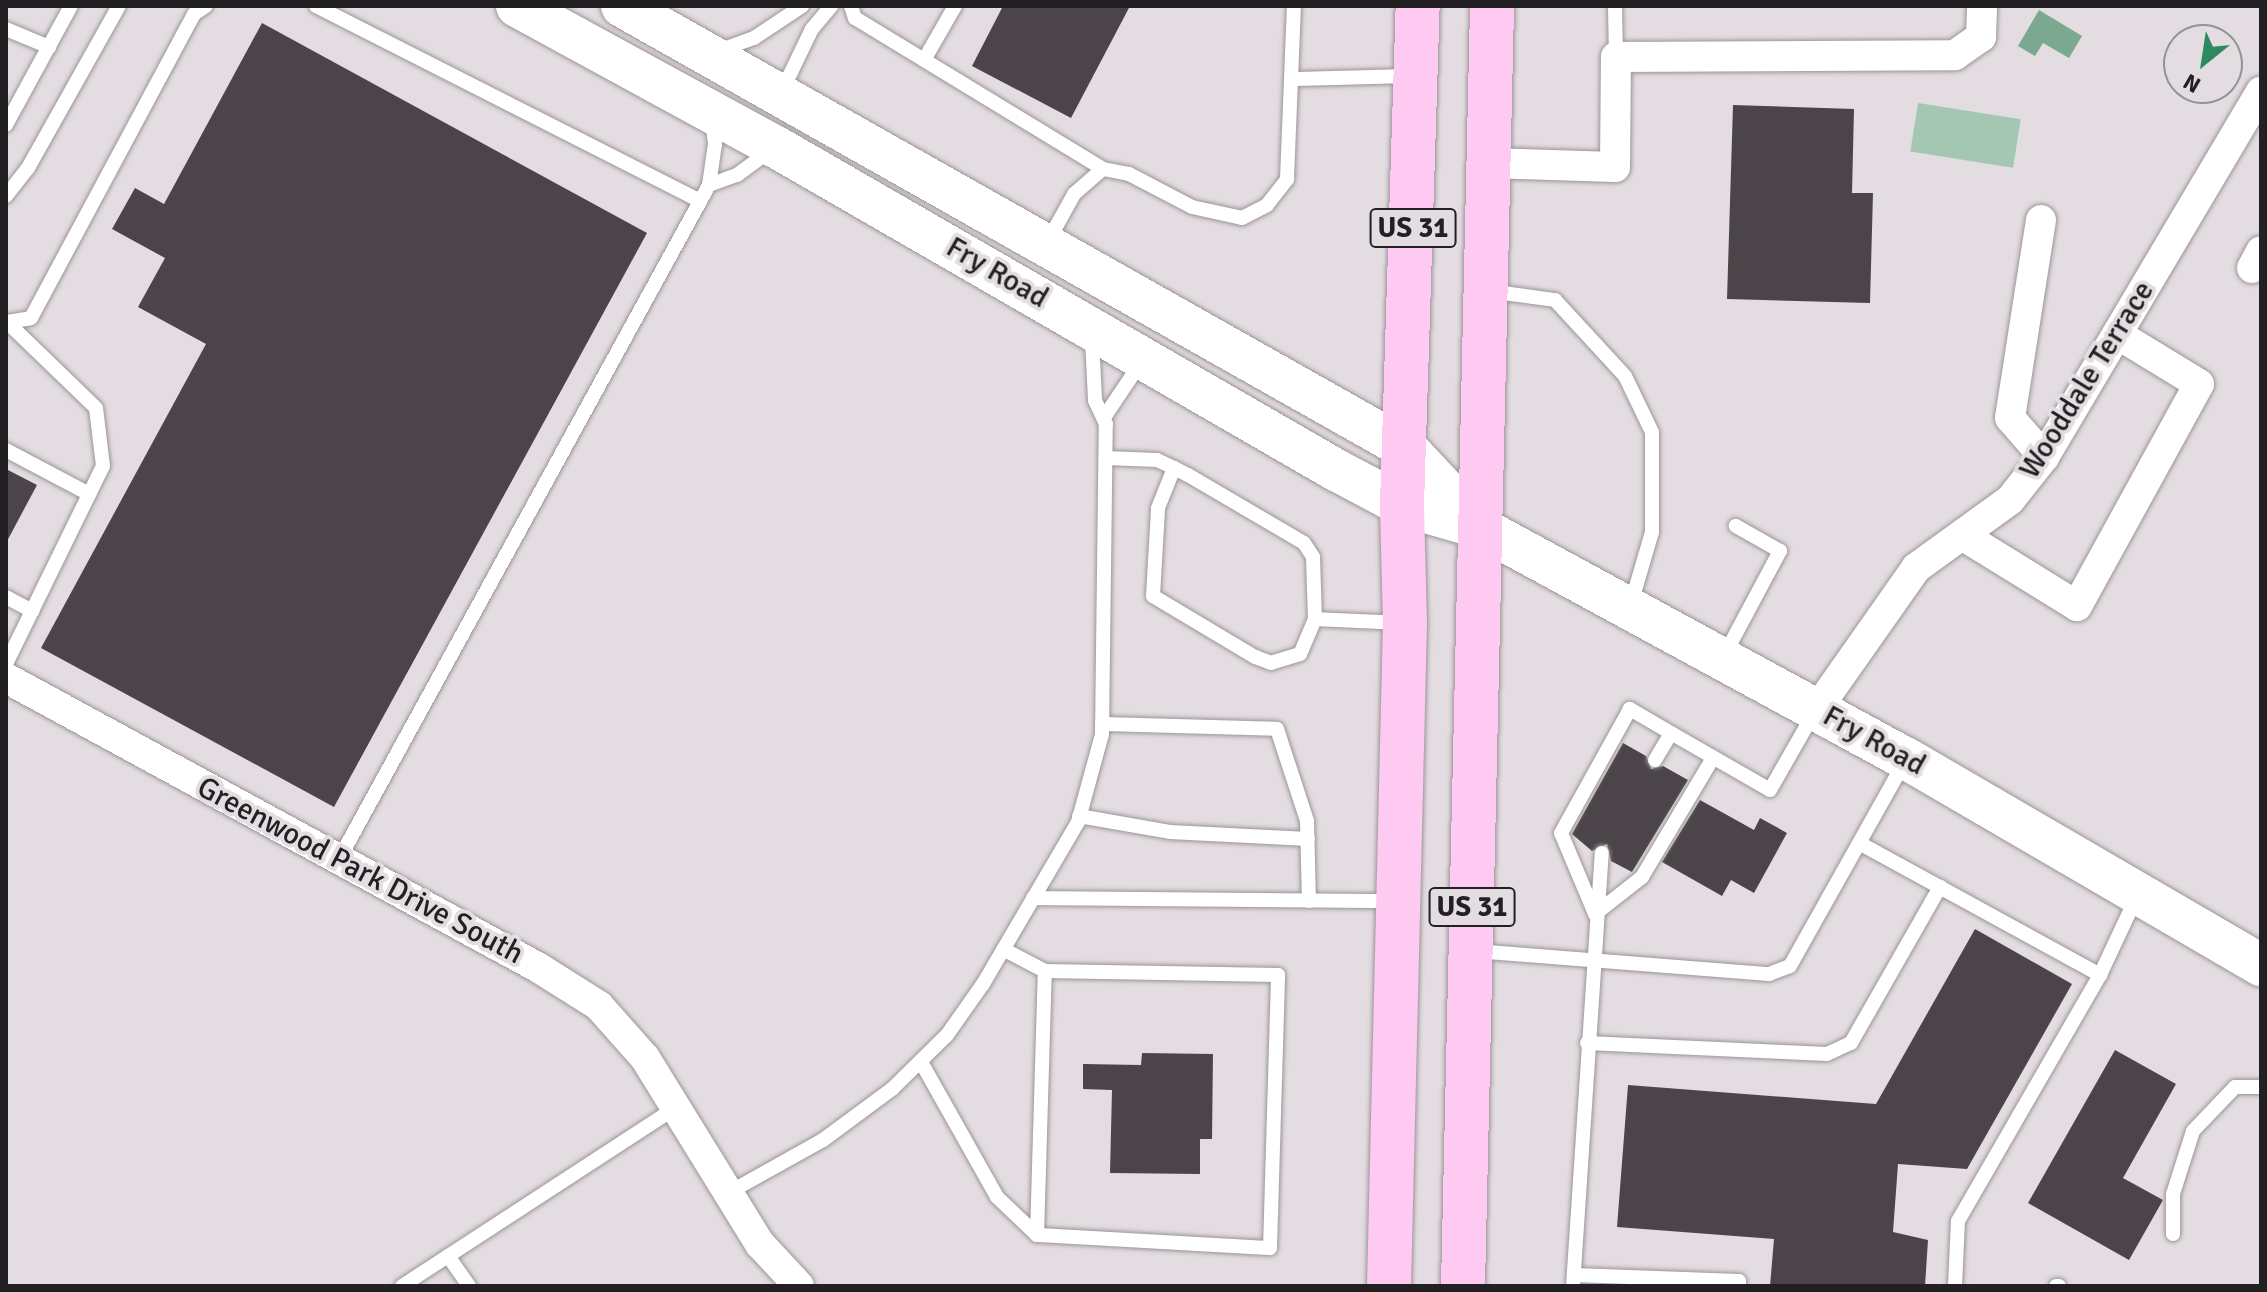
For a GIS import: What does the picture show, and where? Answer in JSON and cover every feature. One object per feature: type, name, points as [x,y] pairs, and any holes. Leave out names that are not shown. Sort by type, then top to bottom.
[{"type":"main road","name":"US 31","points":[[1389,1286],[1405,623],[1402,505],[1407,449],[1418,6]]},
{"type":"main road","name":"US 31","points":[[1463,1286],[1492,6]]},
{"type":"street","name":"Fry Road","points":[[517,6],[776,147],[1402,505],[1481,528],[1907,759],[2261,965]]},
{"type":"street","name":"Fry Road","points":[[622,6],[1047,242],[1407,449],[1481,528]]},
{"type":"street","points":[[1488,163],[1615,167],[1616,57],[1955,55],[1981,37],[1982,6]]},
{"type":"street","name":"Wooddale Terrace","points":[[1817,709],[1916,568],[2010,500],[2044,457],[2117,334],[2249,138],[2261,92]]},
{"type":"street","points":[[2041,220],[2010,418],[2044,457]]},
{"type":"street","points":[[1962,535],[2077,606],[2199,384],[2117,334]]},
{"type":"street","name":"Greenwood Park Drive South","points":[[6,678],[539,968],[599,1006],[645,1058],[780,1271],[799,1286]]},
{"type":"lane","points":[[6,125],[71,6]]},
{"type":"lane","points":[[6,196],[28,168],[119,6]]},
{"type":"lane","points":[[7,322],[31,318],[194,14],[206,6]]},
{"type":"lane","points":[[316,6],[700,201]]},
{"type":"lane","points":[[709,54],[754,38],[802,6]]},
{"type":"lane","points":[[781,93],[812,29],[831,6]]},
{"type":"lane","points":[[851,6],[855,18],[1103,169],[1129,174],[1192,207],[1242,218],[1267,205],[1287,179],[1294,79],[1294,6]]},
{"type":"lane","points":[[924,60],[955,6]]},
{"type":"lane","points":[[1615,6],[1616,57]]},
{"type":"lane","points":[[6,29],[49,47]]},
{"type":"lane","points":[[1294,79],[1416,76]]},
{"type":"lane","points":[[338,861],[709,185],[715,144],[709,110]]},
{"type":"lane","points":[[709,185],[737,175],[776,147]]},
{"type":"lane","points":[[1047,242],[1074,194],[1103,169]]},
{"type":"lane","points":[[1486,290],[1555,300],[1625,376],[1652,432],[1652,532],[1630,608]]},
{"type":"lane","points":[[6,664],[103,466],[96,408],[7,322]]},
{"type":"lane","points":[[728,1193],[823,1140],[921,1062],[947,1035],[1003,949],[1079,816],[1102,724],[1105,416],[1095,400],[1091,327]]},
{"type":"lane","points":[[1105,416],[1143,359]]},
{"type":"lane","points":[[6,450],[89,494]]},
{"type":"lane","points":[[1106,458],[1157,460],[1174,468],[1304,543],[1313,557],[1315,619],[1300,654],[1271,663],[1153,596],[1158,508],[1174,468]]},
{"type":"lane","points":[[1722,658],[1780,551],[1736,526]]},
{"type":"lane","points":[[6,597],[32,611]]},
{"type":"lane","points":[[1315,619],[1405,623]]},
{"type":"lane","points":[[1595,914],[1561,833],[1630,709],[1770,790],[1817,709]]},
{"type":"lane","points":[[1102,724],[1277,729],[1307,821],[1309,901]]},
{"type":"lane","points":[[1655,760],[1671,733]]},
{"type":"lane","points":[[1595,914],[1642,877],[1713,758]]},
{"type":"lane","points":[[1471,951],[1769,974],[1790,966],[1907,759]]},
{"type":"lane","points":[[1079,816],[1170,832],[1308,839]]},
{"type":"lane","points":[[1861,844],[2100,975]]},
{"type":"lane","points":[[1602,853],[1595,914],[1574,1281],[1739,1281],[1739,1286]]},
{"type":"lane","points":[[1587,1043],[1827,1054],[1851,1043],[1940,887]]},
{"type":"lane","points":[[1955,1286],[1958,1221],[2100,975],[2138,895]]},
{"type":"lane","points":[[1033,898],[1398,901]]},
{"type":"lane","points":[[921,1062],[997,1197],[1037,1235],[1270,1248],[1278,975],[1045,971],[1003,949]]},
{"type":"lane","points":[[1037,1235],[1045,971]]},
{"type":"lane","points":[[2173,1234],[2173,1194],[2193,1131],[2235,1087],[2261,1087]]},
{"type":"lane","points":[[402,1286],[678,1106]]},
{"type":"lane","points":[[448,1256],[469,1286]]},
{"type":"shaded area","points":[[2039,10],[2082,36],[2069,58],[2043,43],[2035,56],[2018,46]]},
{"type":"shaded area","points":[[1918,103],[2021,119],[2013,168],[1910,151]]},
{"type":"building","points":[[1003,6],[1130,6],[1071,118],[972,66]]},
{"type":"building","points":[[262,23],[647,233],[334,807],[41,648],[206,344],[138,307],[165,258],[112,229],[135,188],[164,204]]},
{"type":"building","points":[[1733,105],[1854,109],[1852,193],[1873,193],[1870,303],[1727,299]]},
{"type":"building","points":[[6,469],[37,485],[6,543]]},
{"type":"building","points":[[1623,743],[1646,756],[1651,769],[1663,766],[1688,780],[1632,872],[1611,861],[1607,844],[1592,851],[1572,834]]},
{"type":"building","points":[[1700,800],[1754,830],[1760,818],[1787,833],[1754,893],[1731,880],[1722,896],[1662,862]]},
{"type":"building","points":[[1975,929],[2072,984],[1967,1169],[1898,1164],[1893,1232],[1928,1240],[1925,1286],[1770,1286],[1774,1239],[1617,1227],[1628,1085],[1876,1104]]},
{"type":"building","points":[[2115,1050],[2176,1084],[2123,1178],[2163,1200],[2129,1260],[2028,1203]]},
{"type":"building","points":[[1142,1053],[1213,1054],[1212,1139],[1200,1139],[1200,1174],[1110,1173],[1112,1090],[1083,1089],[1083,1064],[1141,1065]]}]
